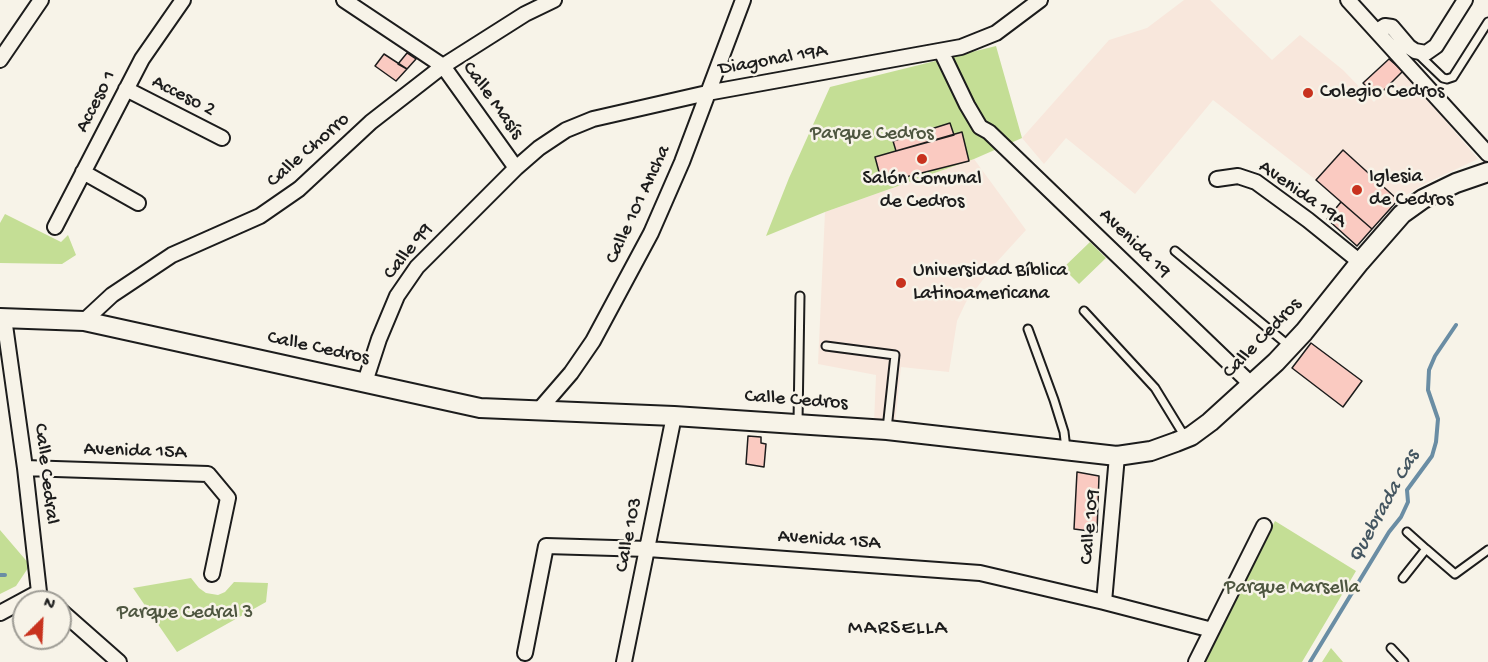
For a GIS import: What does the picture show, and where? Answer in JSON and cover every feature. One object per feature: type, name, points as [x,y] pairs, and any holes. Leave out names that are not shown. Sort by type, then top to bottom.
[{"type":"street","points":[[0,60],[41,0]]},
{"type":"street","name":"Acceso 1","points":[[55,227],[142,59],[183,0]]},
{"type":"street","name":"Calle Masís","points":[[344,0],[443,66],[516,168]]},
{"type":"street","name":"Calle Chorro","points":[[84,321],[112,295],[172,255],[260,216],[299,189],[371,122],[443,66],[525,14],[554,0]]},
{"type":"street","name":"Calle 101 Ancha","points":[[539,410],[572,374],[593,341],[651,233],[673,183],[743,0]]},
{"type":"street","name":"Diagonal 19A","points":[[516,168],[539,148],[566,130],[593,119],[707,93],[961,47],[996,33],[1040,0]]},
{"type":"street","points":[[1348,0],[1488,154]]},
{"type":"street","points":[[1377,31],[1385,26],[1392,27],[1398,31],[1404,43],[1415,51],[1426,53],[1432,51],[1465,0]]},
{"type":"street","name":"Avenida 19","points":[[940,51],[980,126],[989,132],[1252,385]]},
{"type":"street","name":"Acceso 2","points":[[126,90],[222,138]]},
{"type":"street","name":"Calle 99","points":[[365,382],[379,339],[398,296],[417,267],[516,168]]},
{"type":"street","points":[[83,172],[138,202]]},
{"type":"street","name":"Calle Cedros","points":[[2,318],[84,321],[480,408],[674,416],[887,430],[1117,456],[1151,451],[1186,438],[1210,422],[1290,347],[1391,225],[1423,199],[1456,183],[1488,172]]},
{"type":"street","name":"Avenida 19A","points":[[1217,179],[1238,176],[1256,182],[1360,262]]},
{"type":"street","name":"Calle Cedral","points":[[2,318],[25,468],[39,590]]},
{"type":"street","name":"Calle 103","points":[[624,662],[674,416]]},
{"type":"street","name":"Calle 109","points":[[1104,602],[1117,456]]},
{"type":"street","name":"Avenida 15A","points":[[25,468],[208,474],[228,498],[212,574]]},
{"type":"street","points":[[1196,662],[1264,526]]},
{"type":"street","name":"Avenida 15A","points":[[525,653],[546,546],[648,549],[969,572],[1104,602],[1212,630]]},
{"type":"street","points":[[72,621],[119,662]]},
{"type":"lane","points":[[1415,51],[1443,78],[1447,79],[1453,76],[1488,22]]},
{"type":"lane","points":[[1175,251],[1290,347]]},
{"type":"lane","points":[[798,424],[800,296]]},
{"type":"lane","points":[[1084,311],[1155,388],[1186,438]]},
{"type":"lane","points":[[1028,329],[1058,410],[1066,449]]},
{"type":"lane","points":[[826,346],[895,355],[887,430]]},
{"type":"lane","points":[[1407,532],[1455,574],[1488,550]]},
{"type":"lane","points":[[1402,578],[1426,549]]},
{"type":"lane","points":[[1391,648],[1404,662]]},
{"type":"shaded area","points":[[1184,0],[1210,0],[1272,60],[1300,35],[1343,70],[1374,102],[1403,71],[1478,159],[1426,183],[1398,200],[1343,151],[1316,180],[1213,100],[1135,194],[1066,138],[1044,164],[1022,138],[1109,40],[1147,28]]},
{"type":"shaded area","name":"Universidad Bíblica Latinoamericana","points":[[974,159],[1026,230],[994,265],[966,302],[957,321],[949,372],[901,367],[895,424],[874,423],[876,375],[818,364],[825,212]]},
{"type":"green space","name":"Parque Cedros","points":[[996,46],[1022,138],[974,159],[825,212],[766,236],[830,87]]},
{"type":"green space","points":[[5,214],[61,242],[68,235],[76,255],[62,264],[0,263],[0,223]]},
{"type":"green space","points":[[1090,242],[1106,258],[1079,284],[1063,268]]},
{"type":"green space","name":"Parque Marsella","points":[[1275,521],[1356,571],[1302,662],[1204,662]]},
{"type":"green space","points":[[0,530],[30,565],[16,586],[0,594]]},
{"type":"green space","name":"Parque Cedral 3","points":[[191,578],[206,593],[218,595],[225,592],[234,582],[268,583],[266,602],[177,652],[133,588]]},
{"type":"green space","points":[[1331,648],[1343,662],[1322,662]]},
{"type":"building","points":[[407,53],[416,59],[407,69],[398,64]]},
{"type":"building","points":[[384,54],[407,69],[396,81],[375,66]]},
{"type":"building","points":[[1389,59],[1403,71],[1377,97],[1363,83]]},
{"type":"building","points":[[950,123],[954,135],[896,151],[893,141]]},
{"type":"building","name":"Salón Comunal de Cedros","points":[[962,132],[969,161],[882,183],[875,157]]},
{"type":"building","name":"Iglesia de Cedros","points":[[1343,150],[1398,200],[1372,229],[1316,180]]},
{"type":"building","points":[[1341,202],[1372,229],[1357,246],[1327,219]]},
{"type":"building","points":[[1311,343],[1362,381],[1343,407],[1292,368]]},
{"type":"building","points":[[748,436],[761,437],[761,443],[766,444],[764,467],[746,464]]},
{"type":"building","points":[[1077,472],[1099,476],[1097,532],[1074,529]]},
{"type":"waterway","name":"Quebrada Cas","points":[[1310,662],[1389,532],[1401,517],[1408,502],[1407,490],[1432,456],[1438,419],[1428,390],[1429,370],[1435,356],[1456,325]]},
{"type":"waterway","name":"Quebrada Cas","points":[[0,575],[5,575]]},
{"type":"place","name":"Colegio Cedros","points":[[1308,93]]},
{"type":"place","name":"Salón Comunal de Cedros","points":[[922,159]]},
{"type":"place","name":"Iglesia de Cedros","points":[[1357,190]]},
{"type":"place","name":"Universidad Bíblica Latinoamericana","points":[[901,283]]},
{"type":"district","name":"MARSELLA","points":[[898,630]]}]
